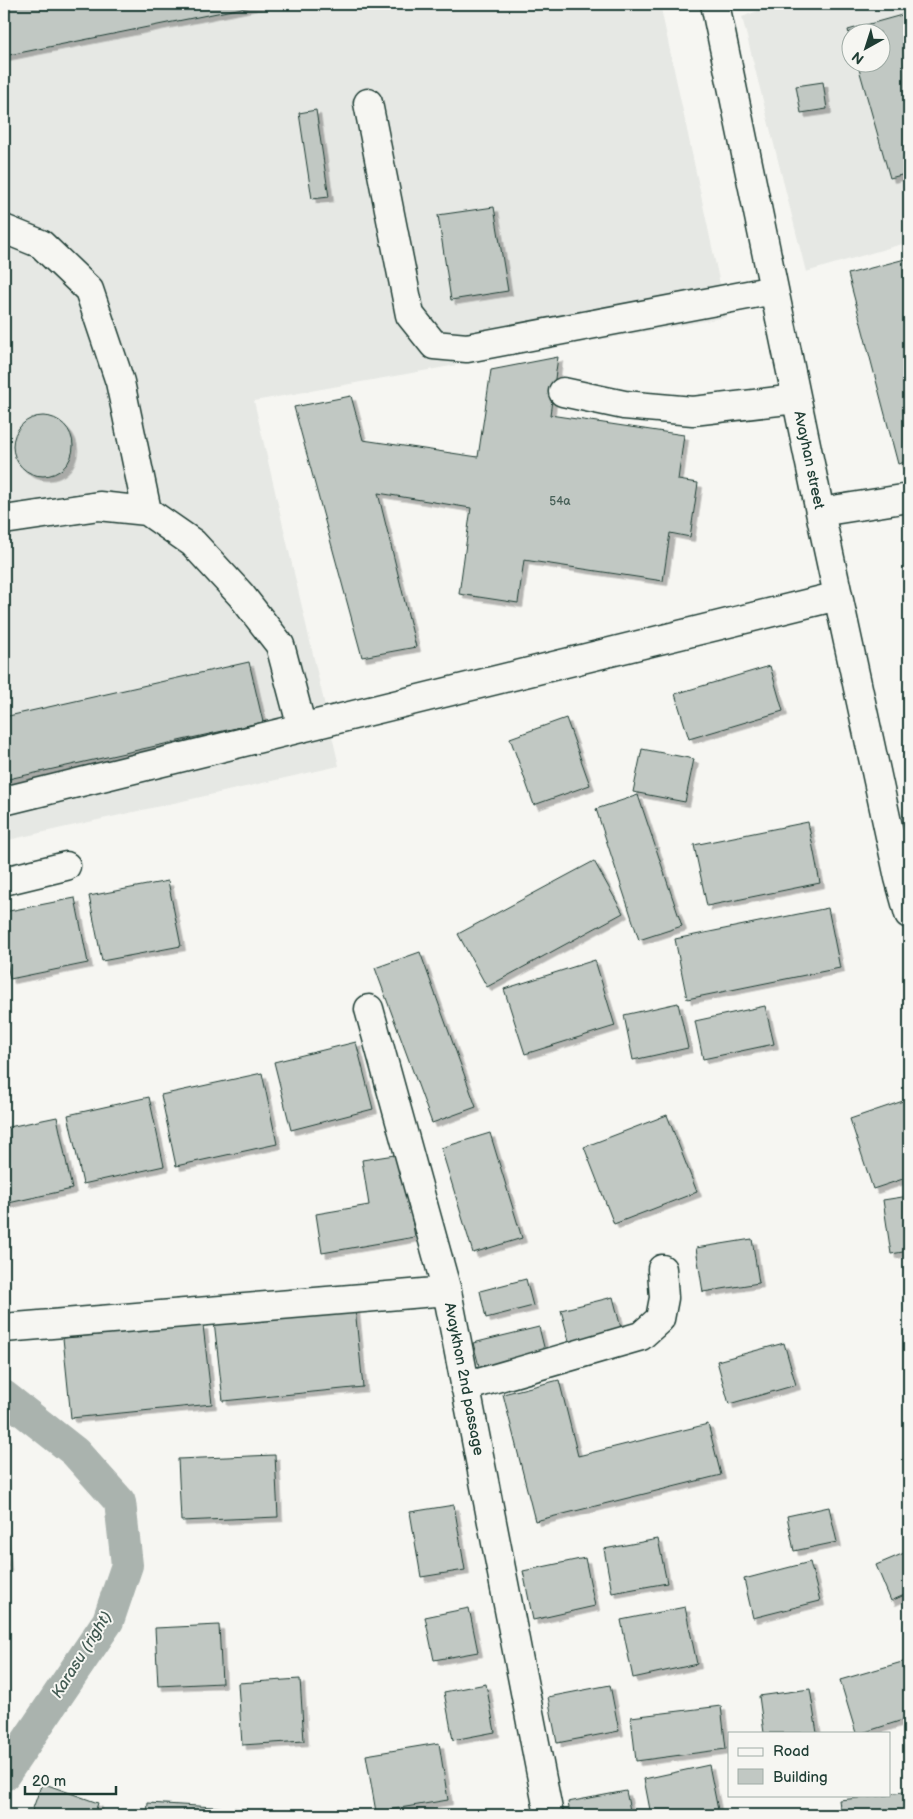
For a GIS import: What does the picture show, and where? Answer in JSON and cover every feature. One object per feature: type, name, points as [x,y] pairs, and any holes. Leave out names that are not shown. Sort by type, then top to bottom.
[{"type":"street","name":"Avayhan street","points":[[715,4],[820,512],[899,878],[909,914]]},
{"type":"street","points":[[368,103],[410,315],[434,345],[467,348],[774,290]]},
{"type":"street","points":[[4,229],[41,244],[89,290],[120,382],[147,511]]},
{"type":"street","points":[[563,392],[624,404],[693,411],[796,399]]},
{"type":"street","points":[[820,512],[909,498]]},
{"type":"street","points":[[4,520],[98,506],[147,511],[193,543],[241,595],[280,645],[302,728]]},
{"type":"street","points":[[4,801],[838,596]]},
{"type":"street","points":[[4,881],[66,866]]},
{"type":"street","points":[[369,1009],[447,1291]]},
{"type":"street","points":[[465,1387],[641,1336],[660,1319],[664,1298],[662,1269]]},
{"type":"street","name":"Avaykhon 2nd passage","points":[[4,1328],[447,1291],[549,1815]]},
{"type":"shaded area","points":[[4,4],[660,4],[727,317],[254,401],[339,766],[4,841]]},
{"type":"shaded area","points":[[776,4],[909,4],[909,242],[806,272],[742,17]]},
{"type":"building","points":[[4,4],[262,4],[4,56]]},
{"type":"building","points":[[909,13],[909,173],[890,178],[860,72],[890,72],[890,22],[877,22]]},
{"type":"building","points":[[823,82],[827,109],[801,113],[796,86]]},
{"type":"building","points":[[316,110],[329,197],[312,199],[299,113]]},
{"type":"building","points":[[494,207],[508,291],[451,300],[438,215]]},
{"type":"building","points":[[909,258],[909,461],[898,464],[848,274]]},
{"type":"building","points":[[558,357],[550,415],[684,435],[678,480],[698,483],[690,537],[670,533],[663,581],[524,560],[518,603],[459,594],[471,508],[378,493],[416,647],[362,657],[294,407],[351,396],[363,440],[478,457],[491,370]]},
{"type":"building","points":[[43,416],[60,421],[68,429],[73,446],[68,463],[60,471],[43,476],[26,471],[18,463],[13,446],[18,429],[26,421]]},
{"type":"building","points":[[249,662],[263,722],[4,780],[4,717]]},
{"type":"building","points":[[770,666],[783,711],[689,739],[675,694]]},
{"type":"building","points":[[566,718],[590,785],[534,805],[510,738]]},
{"type":"building","points":[[642,749],[694,759],[685,802],[633,792]]},
{"type":"building","points":[[638,795],[682,926],[639,940],[596,809]]},
{"type":"building","points":[[808,822],[820,883],[707,906],[694,845]]},
{"type":"building","points":[[594,861],[623,913],[487,987],[458,934]]},
{"type":"building","points":[[168,881],[181,946],[102,961],[89,896]]},
{"type":"building","points":[[75,898],[88,963],[10,979],[4,947],[4,912]]},
{"type":"building","points":[[828,908],[840,968],[687,999],[675,939]]},
{"type":"building","points":[[420,952],[476,1107],[432,1123],[375,968]]},
{"type":"building","points":[[595,960],[615,1026],[525,1054],[504,989]]},
{"type":"building","points":[[678,1003],[688,1048],[633,1060],[624,1015]]},
{"type":"building","points":[[765,1006],[774,1044],[703,1059],[695,1021]]},
{"type":"building","points":[[356,1042],[373,1109],[291,1130],[274,1062]]},
{"type":"building","points":[[262,1073],[277,1144],[176,1166],[161,1095]]},
{"type":"building","points":[[149,1097],[164,1166],[83,1184],[68,1115]]},
{"type":"building","points":[[909,1099],[909,1177],[873,1189],[850,1119]]},
{"type":"building","points":[[667,1115],[697,1192],[614,1224],[584,1147]]},
{"type":"building","points":[[57,1117],[72,1189],[4,1204],[4,1128]]},
{"type":"building","points":[[490,1133],[522,1238],[473,1253],[441,1148]]},
{"type":"building","points":[[401,1154],[415,1237],[322,1253],[316,1214],[369,1205],[362,1160]]},
{"type":"building","points":[[909,1196],[909,1251],[891,1254],[883,1200]]},
{"type":"building","points":[[752,1239],[759,1283],[703,1292],[696,1248]]},
{"type":"building","points":[[526,1279],[533,1306],[486,1318],[480,1291]]},
{"type":"building","points":[[613,1297],[622,1332],[570,1345],[561,1310]]},
{"type":"building","points":[[355,1308],[363,1387],[223,1401],[214,1321]]},
{"type":"building","points":[[203,1325],[212,1404],[71,1418],[63,1338]]},
{"type":"building","points":[[539,1327],[546,1355],[480,1370],[473,1343]]},
{"type":"building","points":[[784,1343],[796,1385],[729,1404],[717,1361]]},
{"type":"building","points":[[559,1380],[578,1456],[708,1424],[721,1475],[535,1521],[503,1394]]},
{"type":"building","points":[[275,1455],[278,1517],[181,1521],[178,1459]]},
{"type":"building","points":[[454,1505],[465,1570],[421,1577],[410,1512]]},
{"type":"building","points":[[829,1507],[837,1542],[794,1551],[787,1516]]},
{"type":"building","points":[[4,1529],[7,1567],[4,1567]]},
{"type":"building","points":[[658,1539],[667,1583],[612,1593],[604,1549]]},
{"type":"building","points":[[909,1551],[909,1593],[891,1601],[876,1565]]},
{"type":"building","points":[[585,1558],[595,1606],[533,1620],[523,1571]]},
{"type":"building","points":[[810,1562],[820,1601],[753,1618],[744,1579]]},
{"type":"building","points":[[685,1607],[697,1664],[633,1678],[621,1620]]},
{"type":"building","points":[[469,1608],[478,1652],[434,1660],[425,1617]]},
{"type":"building","points":[[219,1625],[222,1683],[158,1686],[155,1628]]},
{"type":"building","points":[[909,1660],[909,1718],[865,1732],[856,1732],[840,1680]]},
{"type":"building","points":[[300,1679],[304,1741],[242,1745],[238,1683]]},
{"type":"building","points":[[486,1684],[495,1732],[453,1740],[444,1692]]},
{"type":"building","points":[[610,1685],[619,1731],[557,1743],[548,1697]]},
{"type":"building","points":[[810,1689],[817,1732],[764,1732],[759,1696]]},
{"type":"building","points":[[721,1706],[726,1749],[636,1761],[631,1717]]},
{"type":"building","points":[[439,1743],[448,1800],[376,1812],[366,1755]]},
{"type":"building","points":[[709,1765],[719,1815],[651,1815],[644,1779]]},
{"type":"building","points":[[42,1783],[98,1803],[94,1815],[45,1815],[32,1811]]},
{"type":"building","points":[[626,1791],[631,1815],[570,1815],[568,1802]]},
{"type":"building","points":[[909,1791],[909,1815],[841,1815],[839,1800],[890,1796],[890,1794]]},
{"type":"building","points":[[148,1803],[247,1809],[246,1815],[147,1815]]},
{"type":"waterway","name":"Karasu (right)","points":[[4,1396],[75,1452],[120,1502],[127,1565],[108,1621],[4,1775]]}]
